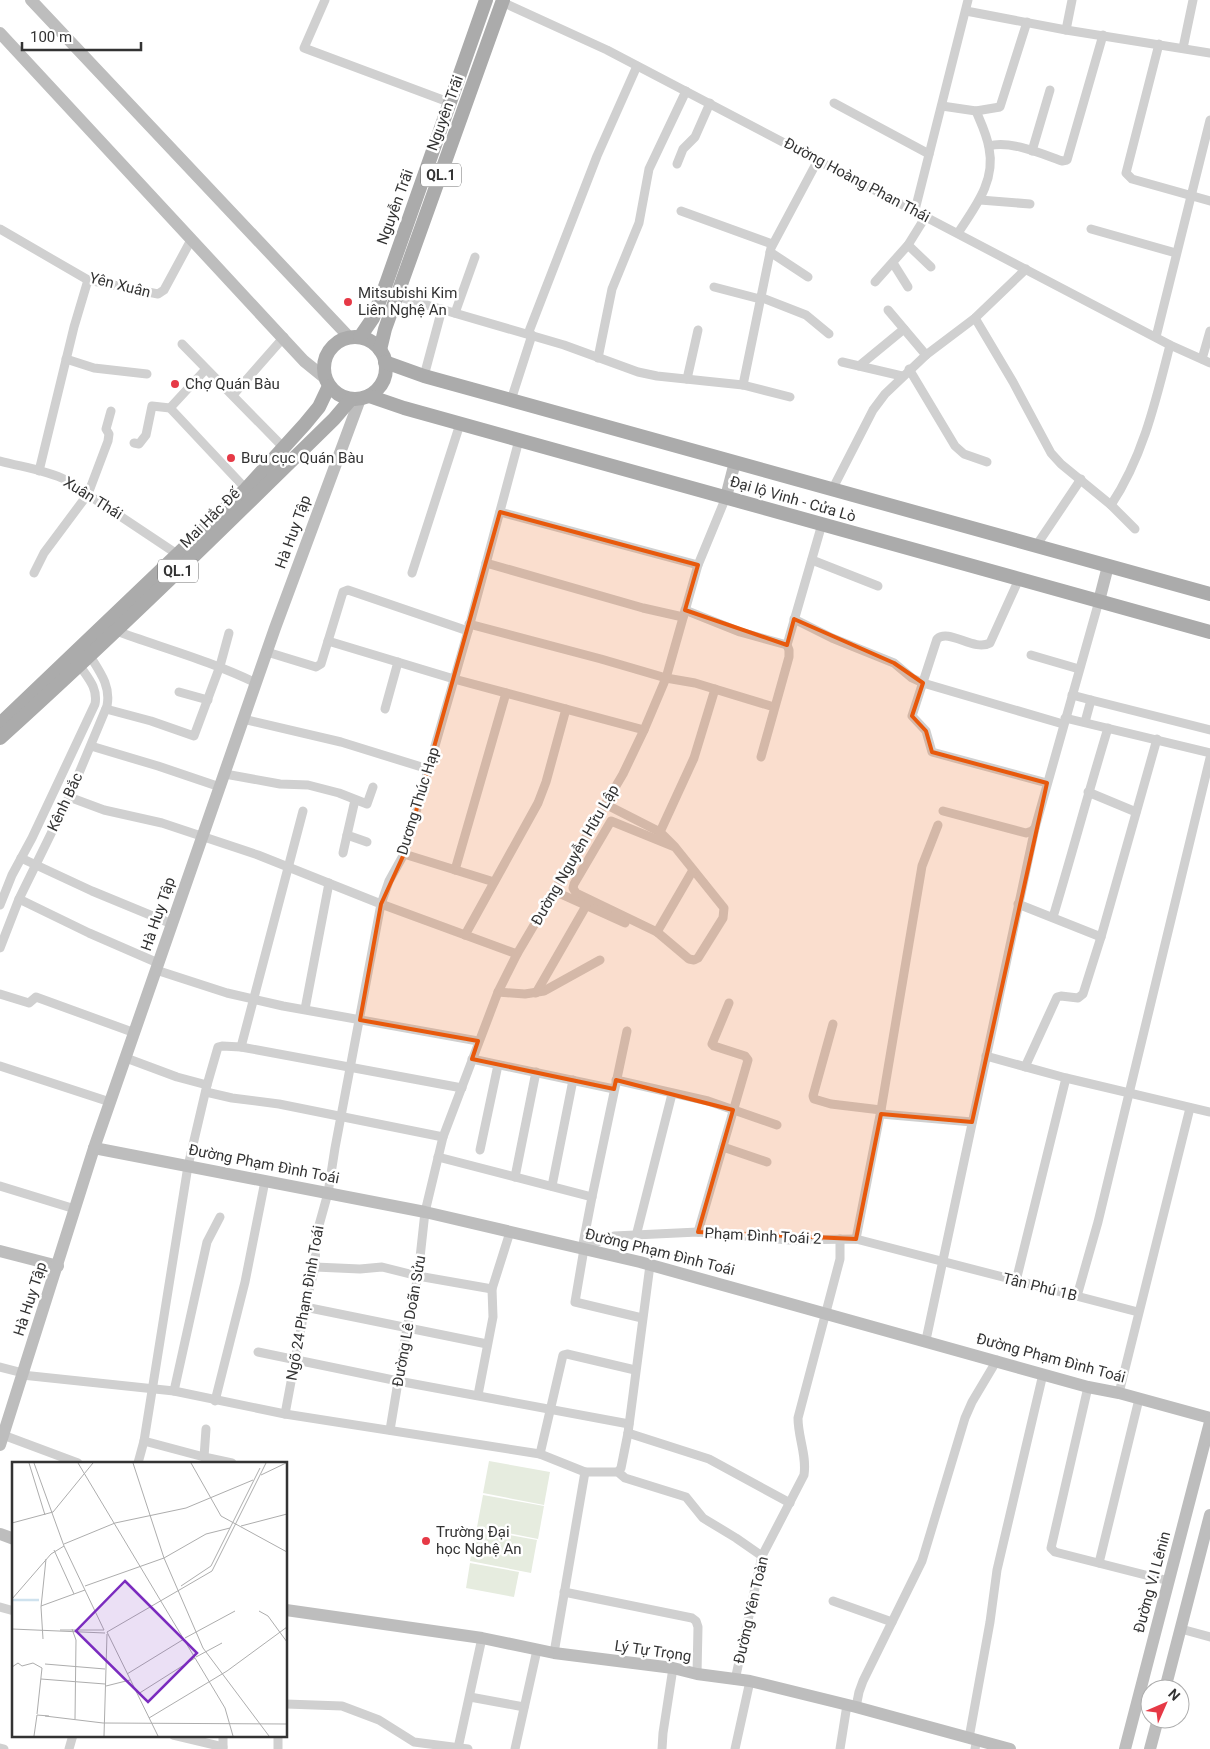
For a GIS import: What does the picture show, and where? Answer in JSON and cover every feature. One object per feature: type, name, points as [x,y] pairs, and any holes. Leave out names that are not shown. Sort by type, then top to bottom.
[{"type":"main road","name":"Nguyễn Trãi","points":[[355,337],[373,318],[451,103],[484,1]]},
{"type":"main road","name":"Nguyên Trãi","points":[[383,356],[385,329],[396,296],[502,1]]},
{"type":"main road","points":[[451,103],[465,108]]},
{"type":"main road","points":[[355,337],[374,344],[383,356]]},
{"type":"main road","name":"QL.1","points":[[327,382],[323,369],[324,360],[328,352],[333,345],[341,340],[355,337]]},
{"type":"main road","name":"QL.1","points":[[360,398],[376,391],[381,384],[385,376],[383,356]]},
{"type":"main road","name":"Đại lộ Vinh - Cửa Lò","points":[[383,356],[424,376],[1210,594]]},
{"type":"main road","points":[[327,382],[343,397],[360,398]]},
{"type":"main road","name":"Mai Hắc Đế","points":[[0,724],[246,489],[319,407],[327,382]]},
{"type":"main road","name":"Đại lộ Vinh - Cửa Lò","points":[[360,398],[404,408],[1210,632]]},
{"type":"main road","name":"Mai Hắc Đế","points":[[0,738],[85,661],[334,419],[360,398]]},
{"type":"street","points":[[30,0],[355,337]]},
{"type":"street","points":[[325,0],[304,48],[451,103]]},
{"type":"street","points":[[915,210],[968,0]]},
{"type":"street","points":[[1066,30],[1072,0]]},
{"type":"street","points":[[1183,48],[1193,0]]},
{"type":"street","name":"Đường Hoàng Phan Thái","points":[[502,1],[607,50],[1156,338],[1206,361]]},
{"type":"street","points":[[966,11],[1066,30],[1210,53]]},
{"type":"street","points":[[942,106],[976,111],[998,108],[1002,104],[1027,22]]},
{"type":"street","points":[[0,33],[191,240],[284,337],[304,361],[327,382]]},
{"type":"street","points":[[989,146],[1002,144],[1062,161],[1067,160],[1104,35]]},
{"type":"street","points":[[1159,44],[1126,173],[1132,179],[1210,201]]},
{"type":"street","points":[[511,400],[530,335],[597,156],[636,66]]},
{"type":"street","points":[[1032,151],[1050,90]]},
{"type":"street","points":[[598,358],[612,289],[639,223],[649,169],[686,91]]},
{"type":"street","points":[[677,164],[683,149],[695,137],[710,103]]},
{"type":"street","points":[[834,103],[929,154]]},
{"type":"street","points":[[958,233],[980,200],[989,172],[989,146],[976,111]]},
{"type":"street","points":[[1156,338],[1210,120]]},
{"type":"street","points":[[743,385],[771,248],[818,160]]},
{"type":"street","points":[[980,200],[1030,204]]},
{"type":"street","points":[[681,211],[771,248],[808,277]]},
{"type":"street","points":[[875,282],[908,245],[926,216]]},
{"type":"street","name":"Yên Xuân","points":[[0,229],[88,280],[158,294],[162,293],[191,240]]},
{"type":"street","points":[[1091,229],[1176,253]]},
{"type":"street","points":[[908,245],[931,267]]},
{"type":"street","points":[[455,313],[475,257]]},
{"type":"street","points":[[893,263],[908,287]]},
{"type":"street","points":[[832,490],[876,405],[909,369],[975,318],[1026,269]]},
{"type":"street","points":[[39,471],[66,359],[88,280]]},
{"type":"street","points":[[714,287],[760,298],[806,315],[829,334]]},
{"type":"street","points":[[396,296],[530,335],[638,372],[743,385],[790,397]]},
{"type":"street","points":[[424,376],[442,309]]},
{"type":"street","points":[[888,310],[926,355]]},
{"type":"street","points":[[975,318],[1013,382],[1051,453],[1061,464],[1111,505],[1136,529]]},
{"type":"street","points":[[859,366],[904,329]]},
{"type":"street","points":[[688,379],[698,330]]},
{"type":"street","points":[[1206,361],[1210,330]]},
{"type":"street","points":[[233,395],[284,337]]},
{"type":"street","points":[[182,344],[284,448]]},
{"type":"street","points":[[1111,505],[1126,481],[1147,430],[1170,345]]},
{"type":"street","points":[[66,359],[94,368],[147,374]]},
{"type":"street","points":[[842,362],[902,376]]},
{"type":"street","points":[[170,408],[206,369]]},
{"type":"street","points":[[909,369],[955,446],[964,454],[987,462]]},
{"type":"street","name":"Hà Huy Tập","points":[[2,1440],[94,1148],[256,683],[360,398]]},
{"type":"street","points":[[134,443],[139,444],[146,435],[152,406],[170,408],[246,489]]},
{"type":"street","points":[[34,573],[44,553],[88,494],[108,441],[109,434],[106,429],[111,411]]},
{"type":"street","points":[[412,573],[460,424]]},
{"type":"street","name":"Dương Thúc Hạp","points":[[328,1193],[381,904],[389,881],[404,854],[519,440]]},
{"type":"street","name":"Xuân Thái","points":[[0,461],[53,473],[88,494],[177,554]]},
{"type":"street","points":[[726,497],[734,462]]},
{"type":"street","points":[[1036,546],[1081,480]]},
{"type":"street","name":"Đường Nguyễn Hữu Lập","points":[[425,1212],[443,1137],[498,992],[517,954],[623,774],[644,730],[666,678],[698,565],[726,497]]},
{"type":"street","points":[[500,512],[698,565]]},
{"type":"street","points":[[786,645],[822,524]]},
{"type":"street","points":[[812,560],[878,586]]},
{"type":"street","points":[[486,563],[643,608],[684,614],[786,645],[789,650],[789,657],[761,756]]},
{"type":"street","points":[[926,1340],[1035,828],[1108,566]]},
{"type":"street","points":[[1019,579],[990,643],[981,646],[944,635],[938,637],[912,716],[926,731],[932,752],[1047,783]]},
{"type":"street","points":[[267,652],[316,667],[321,664],[343,592],[348,590],[468,627],[601,659],[666,678],[682,680],[774,707]]},
{"type":"street","points":[[794,619],[832,638],[894,663],[912,678],[923,683],[1064,721],[1085,722],[1210,753]]},
{"type":"street","points":[[116,631],[220,666],[256,683]]},
{"type":"street","points":[[106,710],[151,721],[192,736],[195,735],[230,633]]},
{"type":"street","points":[[328,641],[454,679],[644,730]]},
{"type":"street","points":[[1031,655],[1079,669]]},
{"type":"street","points":[[85,661],[96,694],[108,693]]},
{"type":"street","name":"Kênh Bắc","points":[[0,948],[19,899],[69,797],[106,710],[108,693],[104,678],[85,661]]},
{"type":"street","points":[[385,709],[398,662]]},
{"type":"street","points":[[660,832],[694,758],[715,689]]},
{"type":"street","points":[[179,692],[208,700]]},
{"type":"street","points":[[454,870],[506,693]]},
{"type":"street","name":"Kênh Bắc","points":[[0,905],[88,722],[95,704],[96,694]]},
{"type":"street","points":[[1072,695],[1210,730]]},
{"type":"street","points":[[1085,722],[1090,700]]},
{"type":"street","points":[[465,935],[541,795],[566,709]]},
{"type":"street","points":[[243,720],[341,742],[428,769]]},
{"type":"street","points":[[1053,917],[1108,728]]},
{"type":"street","points":[[1025,1067],[1057,997],[1075,999],[1082,996],[1101,937],[1156,739]]},
{"type":"street","points":[[91,746],[220,787]]},
{"type":"street","points":[[1077,1296],[1098,1222],[1210,758]]},
{"type":"street","points":[[225,774],[280,784],[308,785],[339,793],[367,804],[373,787]]},
{"type":"street","points":[[1088,792],[1136,812]]},
{"type":"street","points":[[69,797],[104,810],[162,823],[289,866],[381,904],[517,954]]},
{"type":"street","points":[[342,853],[348,835],[355,800]]},
{"type":"street","points":[[605,804],[660,832],[675,847],[723,906],[723,918],[698,958],[694,960],[689,959],[657,932],[573,890],[611,820],[675,847]]},
{"type":"street","points":[[240,1047],[303,811]]},
{"type":"street","points":[[942,811],[1026,833],[1035,828]]},
{"type":"street","points":[[856,1239],[881,1112],[922,866],[938,825]]},
{"type":"street","points":[[348,835],[367,842]]},
{"type":"street","points":[[404,854],[494,882]]},
{"type":"street","points":[[21,858],[92,891],[172,924]]},
{"type":"street","points":[[657,932],[693,870]]},
{"type":"street","points":[[305,1008],[329,882]]},
{"type":"street","points":[[554,891],[634,928]]},
{"type":"street","points":[[19,899],[157,967],[200,985],[283,1006],[305,1008],[478,1041]]},
{"type":"street","points":[[1018,904],[1101,937]]},
{"type":"street","points":[[536,993],[586,906]]},
{"type":"street","points":[[498,992],[525,994],[549,989],[600,960]]},
{"type":"street","points":[[0,996],[29,1003],[36,998],[134,1032]]},
{"type":"street","points":[[698,1232],[748,1059],[712,1044],[728,1003]]},
{"type":"street","points":[[833,1024],[814,1099],[831,1104],[881,1112],[972,1122]]},
{"type":"street","points":[[626,1031],[592,1196],[576,1302],[642,1318]]},
{"type":"street","points":[[138,1462],[144,1441],[188,1166],[206,1088],[218,1047],[240,1047],[462,1088]]},
{"type":"street","points":[[986,1056],[1066,1078],[1210,1112]]},
{"type":"street","points":[[126,1058],[232,1098],[279,1104],[443,1137]]},
{"type":"street","points":[[472,1059],[574,1080],[708,1101],[777,1125]]},
{"type":"street","points":[[480,1150],[498,1065]]},
{"type":"street","points":[[0,1066],[110,1102]]},
{"type":"street","points":[[515,1177],[536,1072]]},
{"type":"street","points":[[1016,1280],[1066,1078]]},
{"type":"street","points":[[552,1186],[574,1080]]},
{"type":"street","points":[[636,1236],[672,1094]]},
{"type":"street","points":[[1119,1393],[1190,1108]]},
{"type":"street","points":[[723,1147],[767,1162]]},
{"type":"street","name":"Đường Phạm Đình Toái","points":[[94,1148],[425,1212],[650,1265],[1043,1374],[1210,1418]]},
{"type":"street","points":[[438,1158],[592,1196]]},
{"type":"street","points":[[215,1401],[245,1282],[264,1181]]},
{"type":"street","points":[[0,1186],[75,1209]]},
{"type":"street","name":"Ngõ 24 Phạm Đình Toái","points":[[285,1414],[305,1307],[315,1267],[316,1236],[328,1193]]},
{"type":"street","name":"Đường Lê Doãn Sửu","points":[[390,1430],[407,1328],[418,1276],[425,1212]]},
{"type":"street","points":[[174,1391],[207,1242],[220,1217]]},
{"type":"street","points":[[478,1395],[493,1317],[492,1289],[510,1232]]},
{"type":"street","name":"Phạm Đình Toái 2","points":[[583,1249],[614,1236],[698,1232],[779,1239],[856,1239],[942,1262]]},
{"type":"street","name":"Đường Yên Toàn","points":[[735,1680],[762,1556],[804,1475],[805,1462],[798,1418],[840,1259],[840,1239]]},
{"type":"street","points":[[0,1251],[58,1266]]},
{"type":"street","name":"Tân Phú 1B","points":[[942,1262],[1138,1312]]},
{"type":"street","points":[[618,1472],[621,1468],[628,1428],[650,1265]]},
{"type":"street","points":[[315,1267],[360,1269],[382,1267],[418,1276],[492,1289]]},
{"type":"street","points":[[305,1307],[487,1344]]},
{"type":"street","points":[[258,1352],[295,1358],[398,1381],[550,1409],[628,1428],[708,1459],[790,1502]]},
{"type":"street","points":[[540,1454],[561,1357],[564,1354],[635,1370]]},
{"type":"street","points":[[840,1749],[852,1706],[922,1561],[967,1412],[997,1360]]},
{"type":"street","points":[[0,1367],[23,1374],[174,1391],[285,1414],[540,1454],[585,1472],[618,1472],[625,1478],[686,1497],[703,1518],[762,1556]]},
{"type":"street","points":[[974,1742],[997,1570],[1043,1374]]},
{"type":"street","points":[[1088,1386],[1051,1546],[1055,1552],[1169,1581]]},
{"type":"street","points":[[1099,1563],[1139,1399]]},
{"type":"street","name":"Đường V.I Lênin","points":[[1125,1749],[1210,1422]]},
{"type":"street","points":[[204,1457],[206,1429]]},
{"type":"street","points":[[2,1440],[75,1462]]},
{"type":"street","points":[[144,1441],[227,1462]]},
{"type":"street","points":[[554,1654],[585,1472]]},
{"type":"street","points":[[1168,1679],[1210,1515]]},
{"type":"street","points":[[0,1534],[12,1538]]},
{"type":"street","points":[[564,1592],[692,1618],[696,1621],[698,1627],[697,1674]]},
{"type":"street","points":[[833,1601],[892,1622]]},
{"type":"street","name":"Lý Tự Trọng","points":[[288,1610],[482,1638],[554,1654],[673,1668],[697,1674],[750,1681],[852,1706],[974,1742],[1010,1749]]},
{"type":"street","points":[[1181,1629],[1210,1637]]},
{"type":"street","points":[[458,1748],[482,1638]]},
{"type":"street","points":[[516,1749],[537,1650]]},
{"type":"street","points":[[662,1749],[673,1668]]},
{"type":"street","points":[[735,1749],[750,1681]]},
{"type":"street","points":[[470,1697],[524,1707]]},
{"type":"street","points":[[288,1704],[342,1706],[379,1720],[414,1742],[468,1749]]},
{"type":"street","points":[[1150,1749],[1155,1729]]},
{"type":"street","points":[[69,1749],[73,1736]]},
{"type":"street","points":[[177,1736],[223,1748]]},
{"type":"street","points":[[278,1736],[278,1749]]},
{"type":"street","points":[[0,1748],[4,1749]]},
{"type":"highlighted area","points":[[500,512],[698,565],[685,610],[787,645],[794,619],[894,663],[923,683],[912,716],[926,731],[932,752],[1047,783],[972,1122],[881,1114],[856,1239],[698,1232],[733,1110],[616,1080],[614,1089],[472,1059],[478,1041],[360,1020],[381,904],[404,854]]},
{"type":"shaded area","points":[[489,1461],[550,1472],[544,1505],[483,1493]]},
{"type":"shaded area","points":[[483,1495],[544,1506],[538,1539],[477,1527]]},
{"type":"shaded area","points":[[476,1529],[537,1540],[531,1573],[470,1561]]},
{"type":"shaded area","points":[[470,1563],[519,1572],[514,1597],[466,1588]]},
{"type":"place","name":"Mitsubishi Kim Liên Nghệ An","points":[[348,302]]},
{"type":"place","name":"Chợ Quán Bàu","points":[[175,384]]},
{"type":"place","name":"Bưu cục Quán Bàu","points":[[231,458]]},
{"type":"place","name":"Trường Đại học Nghệ An","points":[[426,1541]]}]
